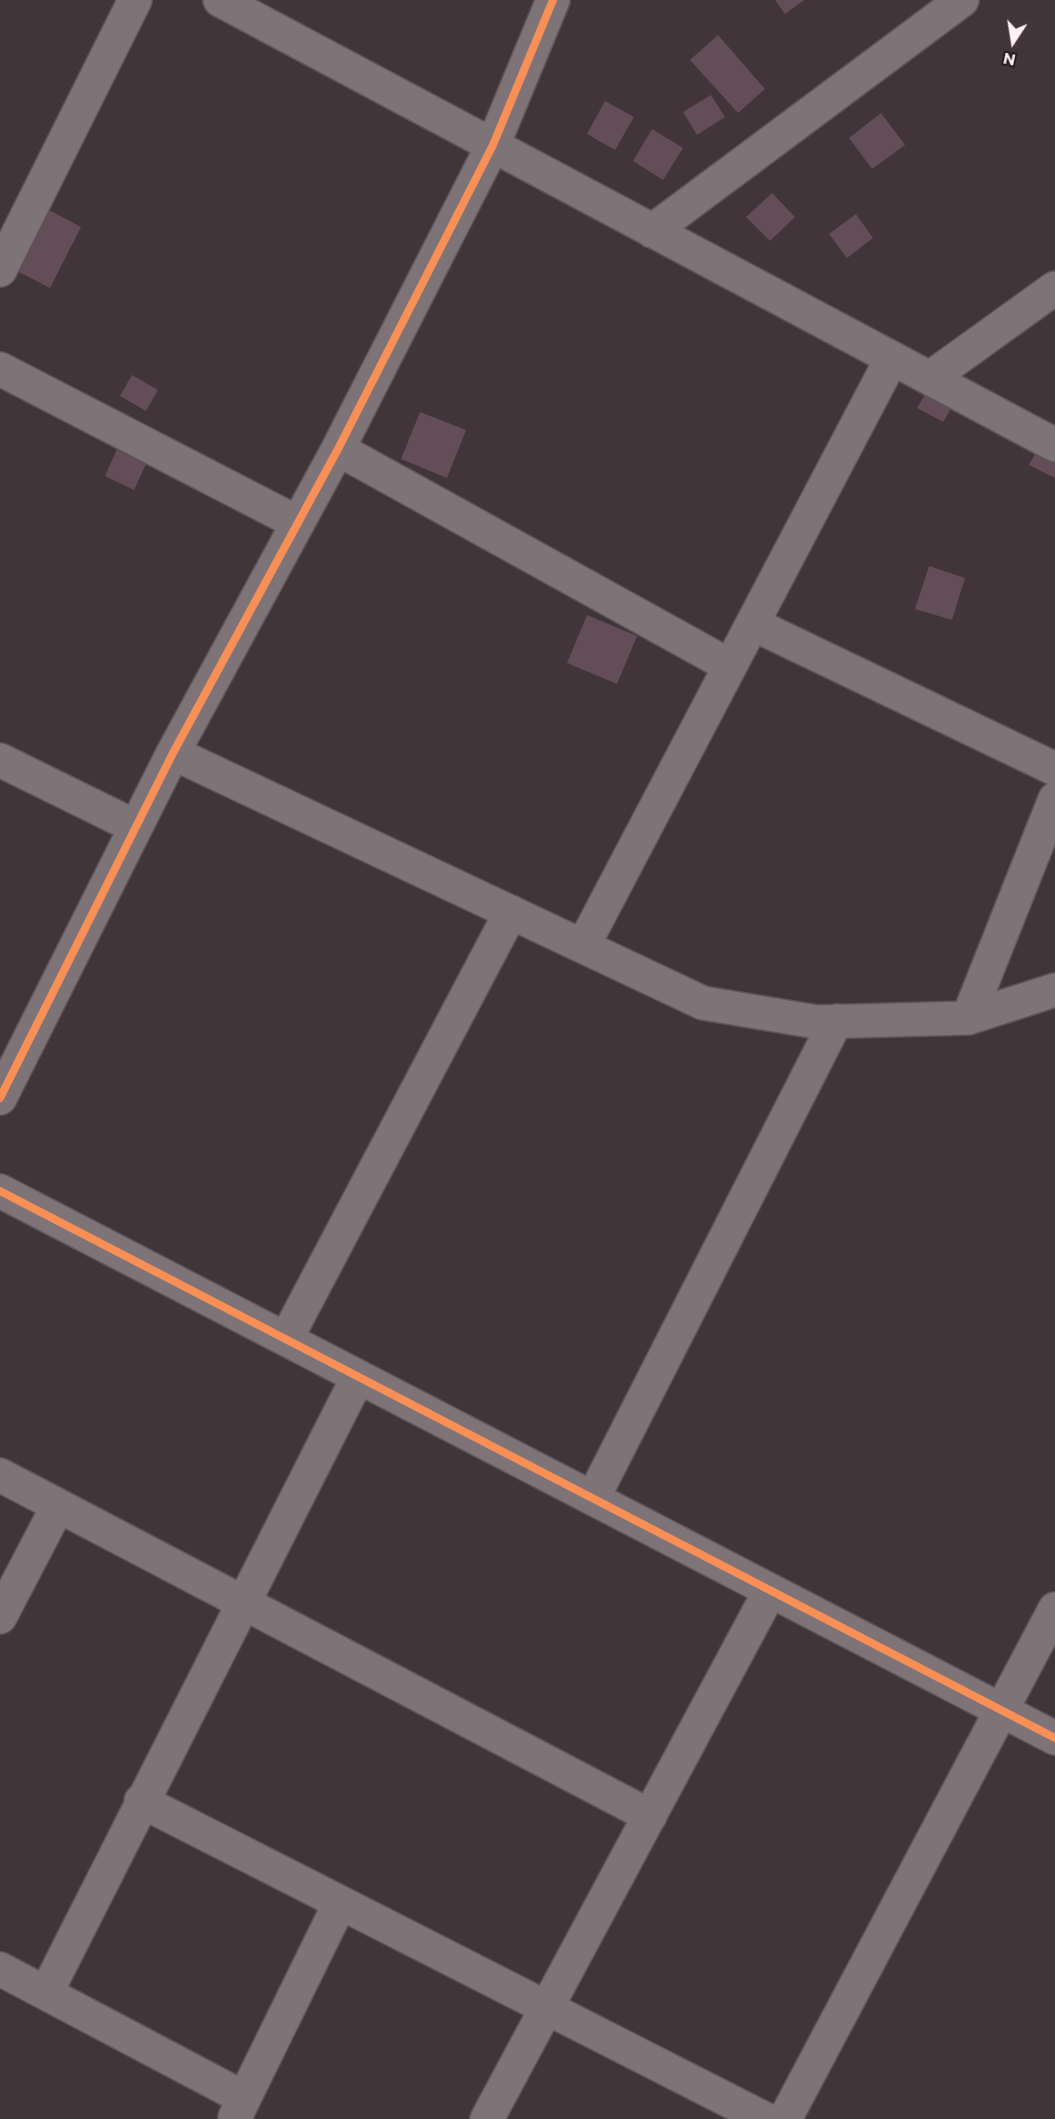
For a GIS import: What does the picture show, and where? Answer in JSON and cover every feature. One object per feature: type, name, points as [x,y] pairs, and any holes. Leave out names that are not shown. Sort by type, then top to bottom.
[{"type":"street","points":[[0,270],[135,0]]},
{"type":"street","points":[[220,0],[1055,445]]},
{"type":"street","points":[[0,1098],[173,753],[338,449],[493,145],[553,0]]},
{"type":"street","points":[[652,231],[962,0]]},
{"type":"street","points":[[930,378],[1055,288]]},
{"type":"street","points":[[583,946],[892,358]]},
{"type":"street","points":[[0,369],[298,523]]},
{"type":"street","points":[[338,449],[730,666]]},
{"type":"street","points":[[753,624],[1055,769]]},
{"type":"street","points":[[173,753],[703,1003],[817,1022],[968,1018],[1055,990]]},
{"type":"street","points":[[0,760],[136,827]]},
{"type":"street","points":[[968,1018],[1055,799]]},
{"type":"street","points":[[286,1339],[511,912]]},
{"type":"street","points":[[593,1498],[836,1021]]},
{"type":"street","points":[[0,1191],[1055,1738]]},
{"type":"street","points":[[46,1993],[358,1377]]},
{"type":"street","points":[[0,1475],[242,1604],[650,1816]]},
{"type":"street","points":[[0,1617],[58,1506]]},
{"type":"street","points":[[487,2119],[770,1591]]},
{"type":"street","points":[[785,2119],[1003,1712],[1055,1609]]},
{"type":"street","points":[[141,1802],[765,2119]]},
{"type":"street","points":[[0,1969],[46,1993],[239,2109],[340,1903]]},
{"type":"building","points":[[775,0],[804,0],[785,14]]},
{"type":"building","points":[[718,35],[765,89],[738,113],[690,60]]},
{"type":"building","points":[[711,95],[725,117],[697,135],[683,112]]},
{"type":"building","points":[[605,101],[634,117],[615,150],[587,134]]},
{"type":"building","points":[[881,113],[905,145],[872,169],[849,138]]},
{"type":"building","points":[[652,129],[683,148],[663,180],[633,161]]},
{"type":"building","points":[[772,193],[795,217],[770,241],[746,217]]},
{"type":"building","points":[[49,210],[81,227],[50,288],[17,271]]},
{"type":"building","points":[[856,214],[873,238],[847,258],[829,234]]},
{"type":"building","points":[[132,375],[158,390],[146,411],[120,396]]},
{"type":"building","points":[[933,381],[959,395],[943,422],[917,408]]},
{"type":"building","points":[[420,412],[466,430],[447,478],[401,459]]},
{"type":"building","points":[[1043,439],[1055,446],[1055,478],[1029,465]]},
{"type":"building","points":[[117,449],[147,462],[134,490],[105,476]]},
{"type":"building","points":[[929,566],[965,578],[952,620],[915,609]]},
{"type":"building","points":[[587,615],[637,636],[617,684],[567,663]]},
{"type":"cycle path","points":[[0,1098],[173,753],[338,449],[493,145],[553,0]]},
{"type":"cycle path","points":[[0,1191],[1055,1738]]}]
